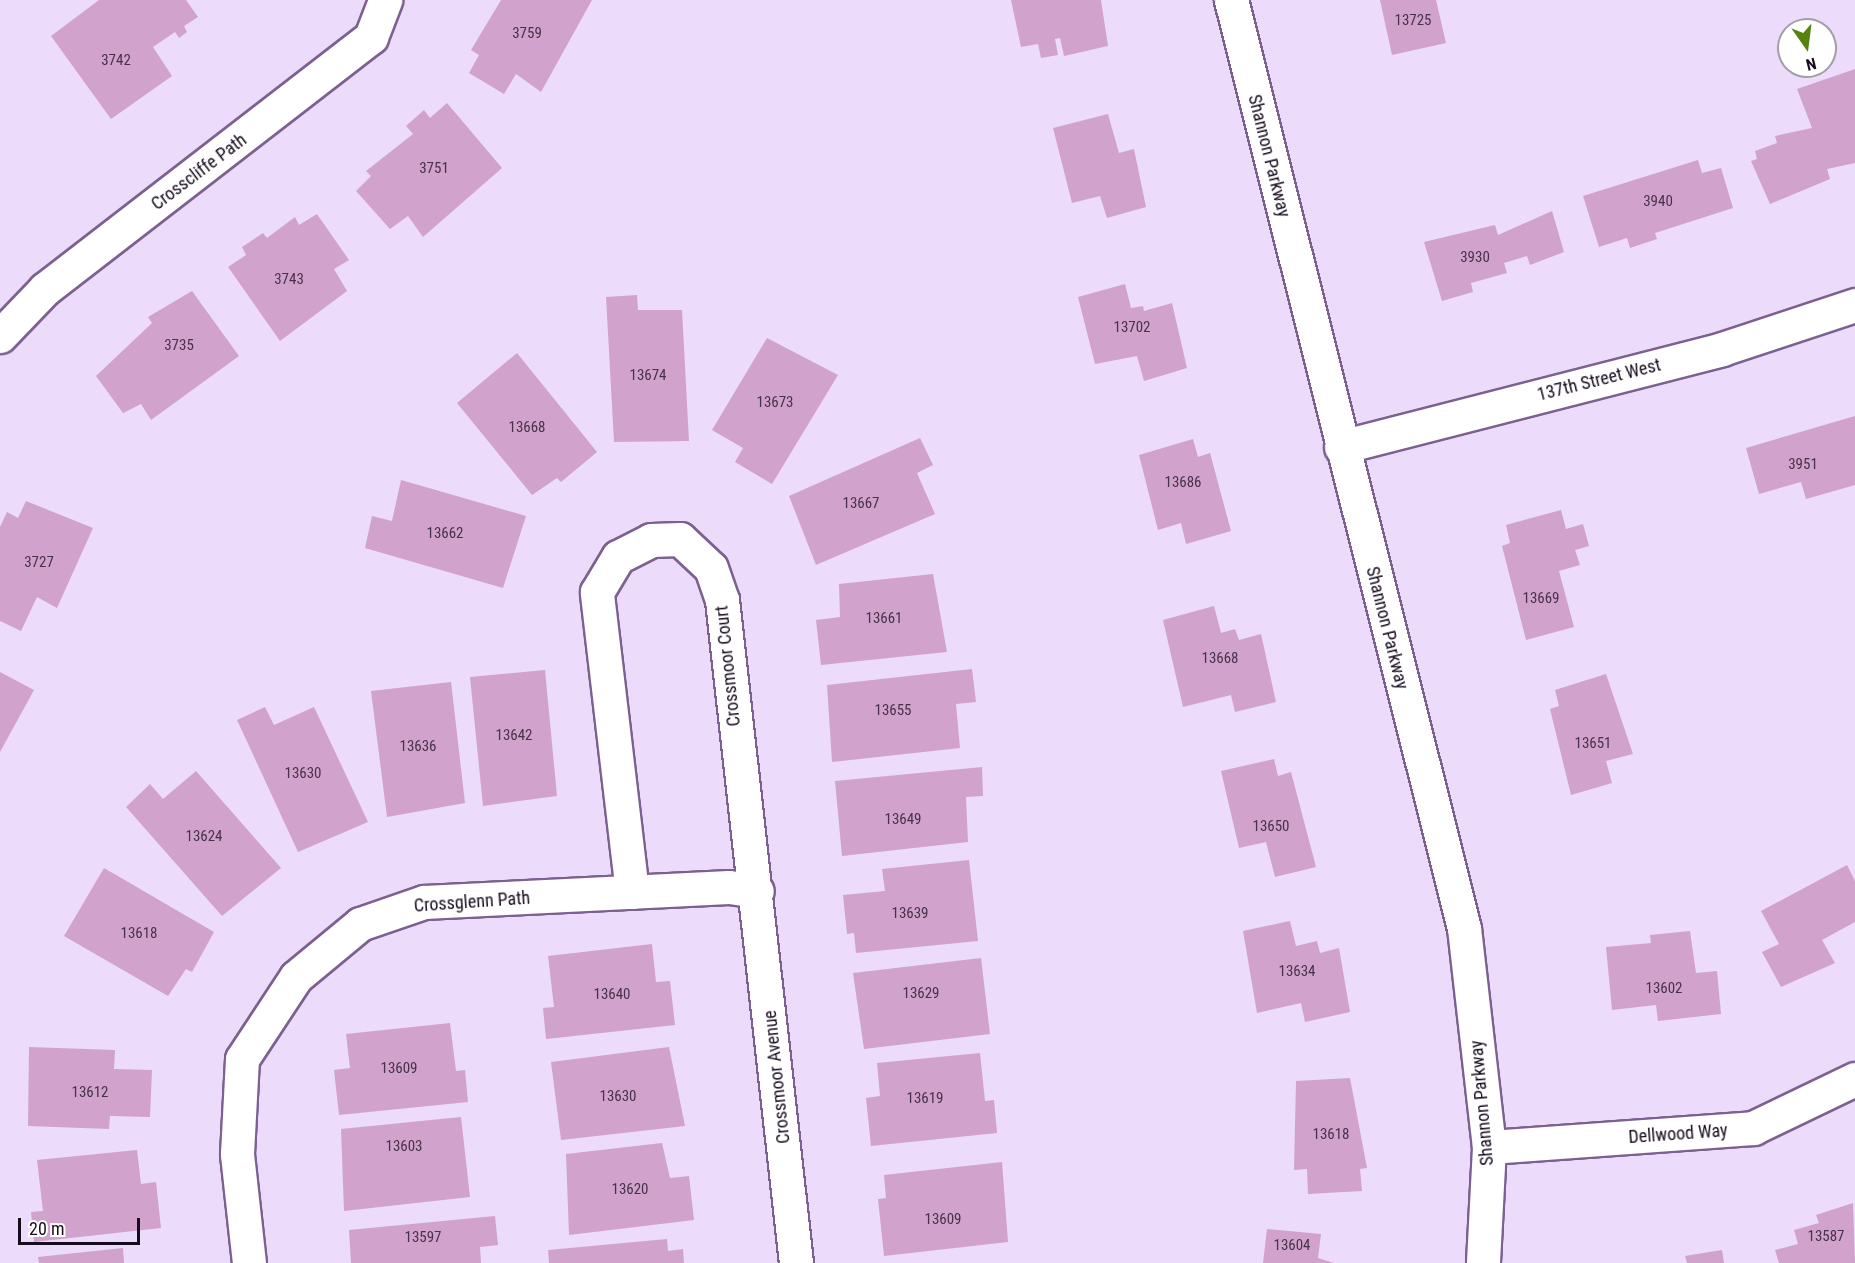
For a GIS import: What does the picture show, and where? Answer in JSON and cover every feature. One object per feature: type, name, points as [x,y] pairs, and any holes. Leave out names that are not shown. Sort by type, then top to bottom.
[{"type":"street","name":"Crosscliffe Path","points":[[0,336],[45,289],[371,37],[385,0]]},
{"type":"street","name":"Shannon Parkway","points":[[1231,0],[1341,447],[1464,928],[1489,1147],[1483,1263]]},
{"type":"street","name":"137th Street West","points":[[1341,447],[1722,349],[1855,305]]},
{"type":"street","name":"Crossmoor Court","points":[[632,892],[597,591],[618,557],[651,540],[680,539],[711,568],[722,600],[757,891]]},
{"type":"street","name":"Crossglenn Path","points":[[249,1263],[237,1154],[242,1059],[296,977],[360,924],[404,907],[632,892],[757,891]]},
{"type":"street","name":"Crossmoor Avenue","points":[[757,891],[796,1263]]},
{"type":"street","name":"Dellwood Way","points":[[1489,1147],[1753,1128],[1855,1079]]},
{"type":"building","points":[[99,0],[186,0],[198,17],[184,26],[187,32],[179,38],[175,32],[153,47],[172,76],[111,119],[51,36]]},
{"type":"building","points":[[501,0],[592,0],[541,92],[516,74],[504,94],[469,73],[479,55],[471,50]]},
{"type":"building","points":[[1011,0],[1101,0],[1108,46],[1064,56],[1060,38],[1055,39],[1058,55],[1041,58],[1038,44],[1021,47]]},
{"type":"building","points":[[1380,0],[1436,0],[1446,43],[1392,55]]},
{"type":"building","points":[[1855,69],[1855,163],[1827,169],[1830,179],[1770,204],[1751,161],[1757,159],[1755,151],[1777,143],[1775,136],[1812,128],[1797,89],[1829,78],[1837,78],[1837,75]]},
{"type":"building","points":[[447,103],[502,168],[423,237],[408,216],[390,229],[356,191],[371,176],[366,171],[413,134],[406,126],[424,110],[430,118]]},
{"type":"building","points":[[1108,114],[1119,153],[1134,149],[1146,207],[1107,218],[1100,196],[1072,203],[1053,128]]},
{"type":"building","points":[[1698,160],[1702,173],[1721,168],[1733,208],[1655,233],[1657,239],[1630,248],[1627,238],[1599,247],[1583,196]]},
{"type":"building","points":[[1552,211],[1564,252],[1530,265],[1527,256],[1504,263],[1507,273],[1471,283],[1473,292],[1442,301],[1424,242],[1495,225],[1498,235]]},
{"type":"building","points":[[317,214],[349,260],[334,269],[347,291],[280,341],[228,267],[246,255],[242,247],[263,233],[267,238],[295,217],[299,225]]},
{"type":"building","points":[[1125,284],[1131,308],[1143,306],[1144,311],[1172,303],[1187,368],[1144,381],[1137,356],[1095,364],[1078,297]]},
{"type":"building","points":[[192,291],[239,356],[151,420],[141,404],[123,413],[96,376],[152,323],[148,317]]},
{"type":"building","points":[[637,295],[638,310],[682,310],[689,441],[614,442],[606,297]]},
{"type":"building","points":[[767,338],[838,375],[772,484],[735,462],[743,448],[712,430]]},
{"type":"building","points":[[517,353],[597,452],[561,482],[557,478],[532,495],[457,403]]},
{"type":"building","points":[[1855,416],[1855,485],[1806,499],[1801,482],[1759,494],[1746,448]]},
{"type":"building","points":[[920,438],[933,465],[917,473],[935,514],[816,565],[789,496]]},
{"type":"building","points":[[1193,439],[1198,457],[1210,453],[1231,531],[1186,544],[1181,523],[1158,530],[1139,455]]},
{"type":"building","points":[[401,480],[526,516],[503,588],[365,548],[372,516],[392,521]]},
{"type":"building","points":[[26,501],[93,528],[57,608],[37,597],[21,631],[0,621],[0,527],[7,512],[18,518]]},
{"type":"building","points":[[1561,510],[1566,529],[1583,524],[1589,546],[1575,550],[1580,565],[1559,571],[1574,627],[1526,640],[1502,546],[1510,543],[1506,525]]},
{"type":"building","points":[[933,574],[947,652],[821,665],[816,620],[840,617],[839,584]]},
{"type":"building","points":[[1214,606],[1221,633],[1235,629],[1239,640],[1261,634],[1276,702],[1235,712],[1231,695],[1183,707],[1163,620]]},
{"type":"building","points":[[972,669],[976,702],[956,704],[960,748],[832,762],[827,685]]},
{"type":"building","points":[[545,670],[557,796],[483,806],[470,677]]},
{"type":"building","points":[[0,672],[34,690],[0,752]]},
{"type":"building","points":[[1606,674],[1633,754],[1606,761],[1612,783],[1571,795],[1550,709],[1559,706],[1555,690]]},
{"type":"building","points":[[451,682],[465,803],[387,817],[371,691]]},
{"type":"building","points":[[265,707],[274,725],[314,707],[368,822],[298,852],[237,720]]},
{"type":"building","points":[[1274,759],[1278,776],[1291,772],[1316,867],[1275,877],[1266,842],[1239,848],[1221,771]]},
{"type":"building","points":[[982,767],[983,796],[966,797],[968,842],[842,856],[835,781]]},
{"type":"building","points":[[196,771],[281,868],[222,916],[126,807],[150,784],[163,799]]},
{"type":"building","points":[[969,860],[978,941],[856,953],[854,933],[847,934],[843,895],[885,891],[882,869]]},
{"type":"building","points":[[1847,865],[1855,881],[1855,922],[1822,940],[1835,963],[1781,987],[1762,952],[1779,944],[1761,911]]},
{"type":"building","points":[[104,868],[214,932],[192,972],[186,969],[168,996],[64,936]]},
{"type":"building","points":[[1290,921],[1296,946],[1317,941],[1320,953],[1339,948],[1350,1012],[1305,1022],[1301,1003],[1257,1013],[1243,931]]},
{"type":"building","points":[[1690,931],[1696,973],[1717,971],[1721,1014],[1658,1021],[1656,1005],[1612,1010],[1606,947],[1651,943],[1650,935]]},
{"type":"building","points":[[652,944],[656,982],[670,981],[675,1025],[546,1039],[543,1008],[554,1007],[548,956]]},
{"type":"building","points":[[981,958],[990,1034],[864,1049],[853,973]]},
{"type":"building","points":[[450,1023],[456,1071],[465,1070],[468,1102],[339,1115],[334,1070],[350,1068],[346,1034]]},
{"type":"building","points":[[29,1047],[115,1050],[114,1069],[152,1070],[150,1117],[110,1116],[109,1129],[28,1126]]},
{"type":"building","points":[[669,1047],[685,1126],[561,1140],[551,1062]]},
{"type":"building","points":[[980,1053],[985,1101],[994,1100],[997,1133],[871,1146],[866,1098],[880,1096],[877,1063]]},
{"type":"building","points":[[1350,1078],[1367,1168],[1360,1169],[1362,1191],[1308,1194],[1307,1169],[1294,1170],[1296,1081]]},
{"type":"building","points":[[461,1117],[470,1197],[344,1211],[341,1129]]},
{"type":"building","points":[[662,1143],[670,1178],[689,1176],[694,1220],[569,1235],[566,1154]]},
{"type":"building","points":[[137,1150],[141,1184],[156,1182],[161,1228],[34,1242],[31,1212],[43,1211],[37,1160]]},
{"type":"building","points":[[1002,1162],[1008,1242],[884,1256],[878,1199],[886,1198],[884,1175]]},
{"type":"building","points":[[1853,1203],[1855,1263],[1779,1263],[1775,1250],[1798,1244],[1794,1230],[1819,1223],[1816,1215]]},
{"type":"building","points":[[495,1216],[498,1245],[480,1247],[481,1263],[351,1263],[349,1230]]},
{"type":"building","points":[[1267,1229],[1321,1234],[1318,1258],[1334,1263],[1263,1263]]},
{"type":"building","points":[[667,1239],[668,1251],[683,1249],[684,1263],[549,1263],[548,1250]]},
{"type":"building","points":[[123,1248],[124,1263],[39,1263],[38,1257]]},
{"type":"building","points":[[1722,1250],[1724,1263],[1687,1263],[1685,1256]]}]
